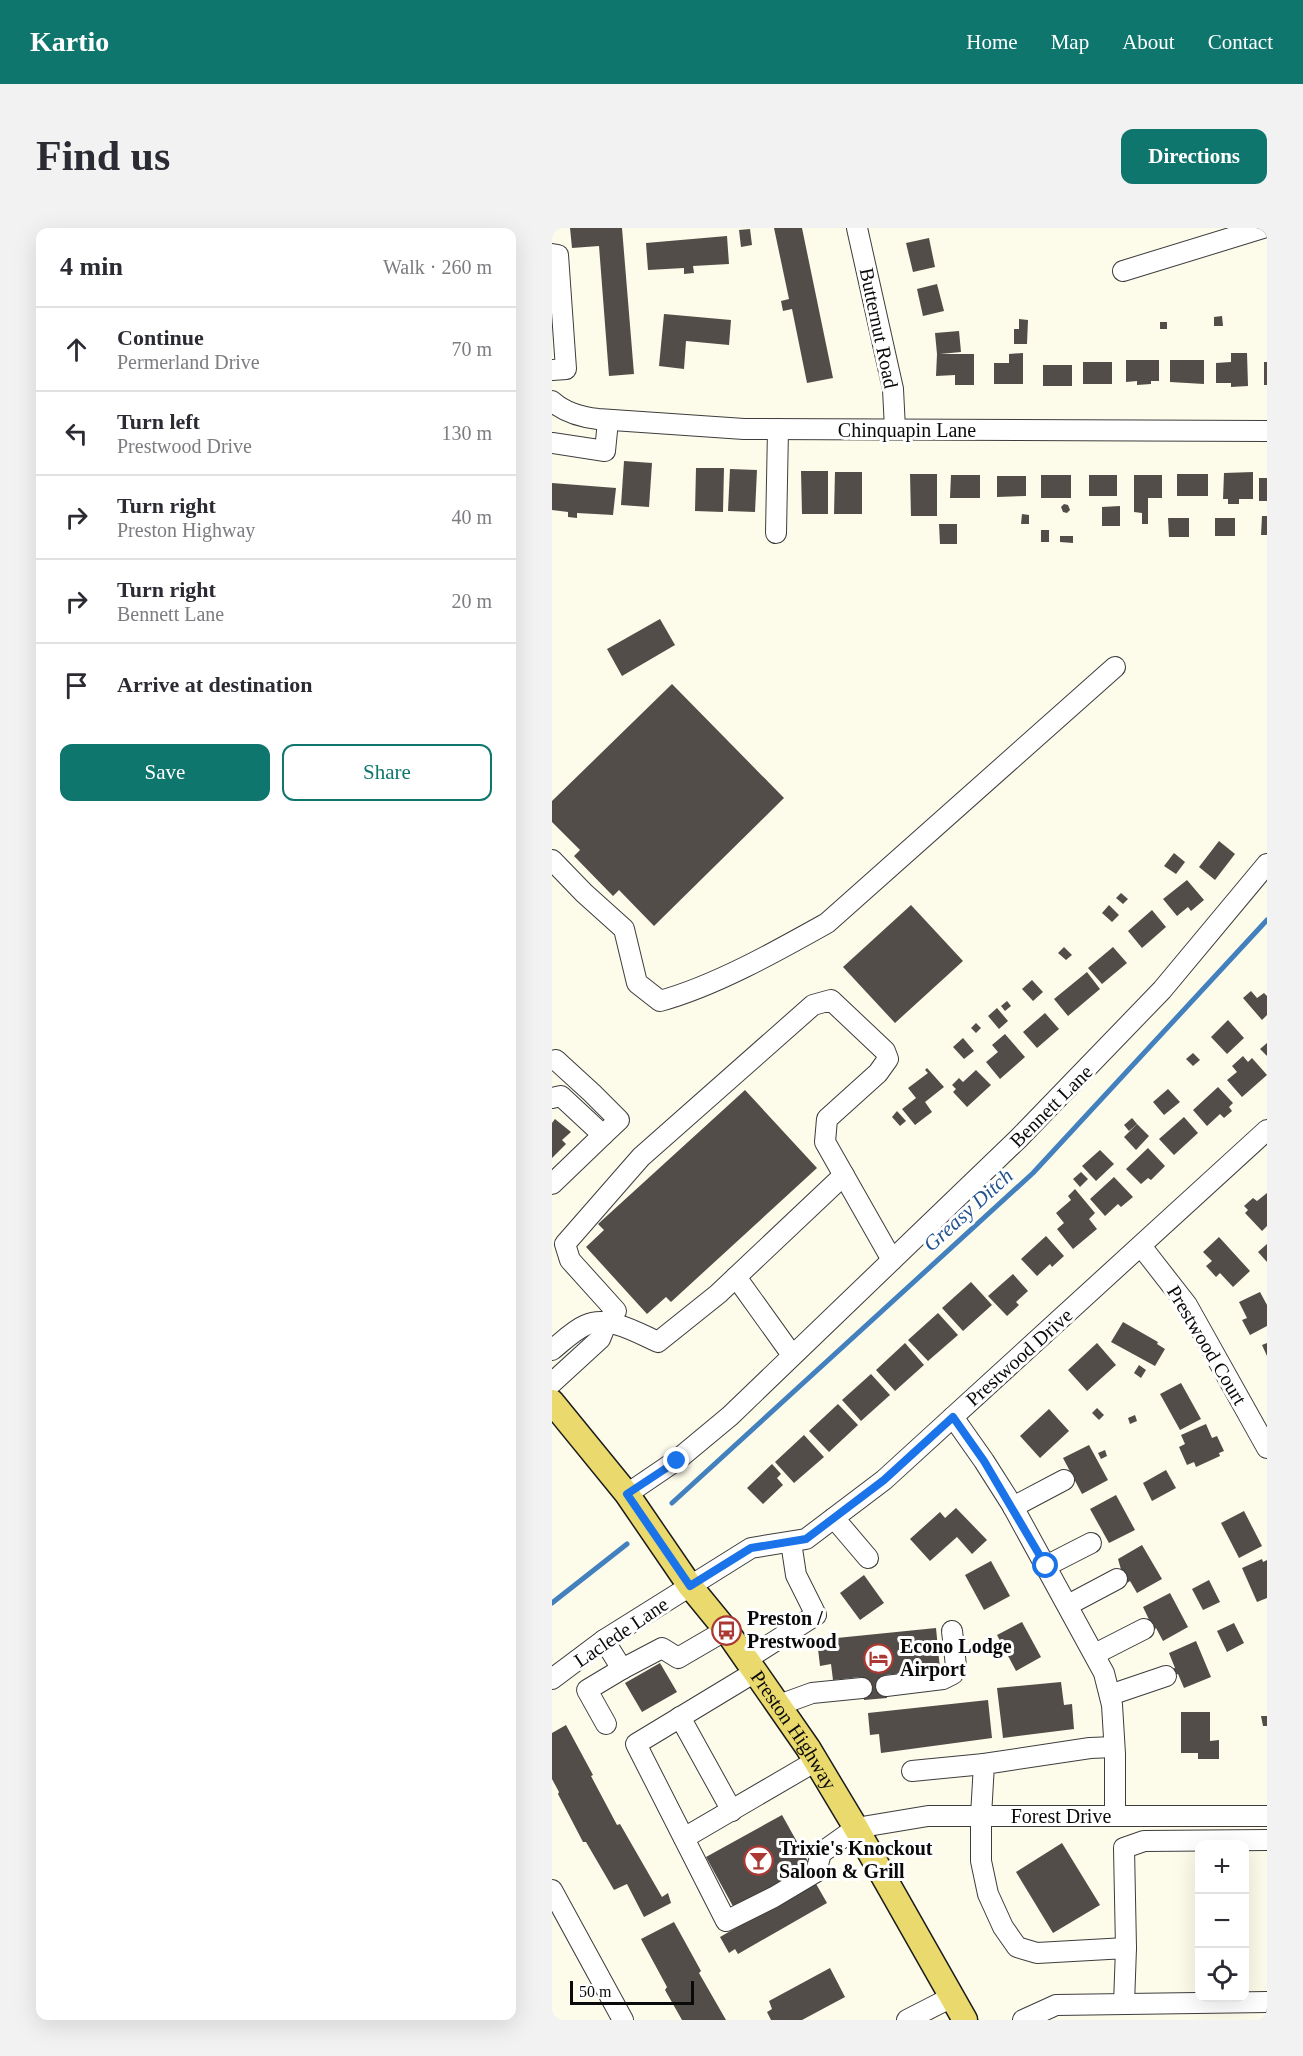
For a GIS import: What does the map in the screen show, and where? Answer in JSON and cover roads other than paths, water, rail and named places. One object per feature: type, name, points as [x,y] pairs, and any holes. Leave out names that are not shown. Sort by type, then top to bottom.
[{"type":"main road","name":"Preston Highway","points":[[556,1412],[627,1494],[690,1586],[751,1665],[816,1761],[965,2020]]},
{"type":"street","name":"Butternut Road","points":[[857,228],[893,389],[896,429]]},
{"type":"street","points":[[1123,271],[1263,228]]},
{"type":"street","points":[[552,254],[558,255],[566,369],[552,370]]},
{"type":"street","name":"Chinquapin Lane","points":[[552,401],[581,417],[608,421],[778,429],[1267,430]]},
{"type":"street","points":[[552,443],[605,451],[608,421]]},
{"type":"street","points":[[776,533],[778,429]]},
{"type":"street","points":[[552,860],[624,929],[637,984],[660,1001],[688,993],[794,942],[827,923],[1115,667]]},
{"type":"street","name":"Bennett Lane","points":[[627,1494],[677,1461],[730,1416],[1018,1139],[1162,990],[1267,864]]},
{"type":"street","points":[[552,1383],[600,1339],[607,1322],[616,1311],[570,1260],[565,1244],[641,1157],[813,1005],[831,1000],[885,1051],[888,1059],[878,1073],[827,1119],[825,1142],[892,1260]]},
{"type":"street","points":[[552,1184],[619,1120],[556,1060]]},
{"type":"street","points":[[552,1098],[561,1096],[603,1135]]},
{"type":"street","name":"Prestwood Drive","points":[[690,1586],[751,1548],[806,1539],[884,1480],[1267,1130]]},
{"type":"street","points":[[552,1350],[586,1324],[607,1322],[658,1341],[718,1294],[844,1175]]},
{"type":"street","name":"Prestwood Court","points":[[1141,1246],[1187,1305],[1267,1448]]},
{"type":"street","points":[[736,1277],[792,1355]]},
{"type":"street","points":[[953,1417],[1013,1507],[1104,1673],[1110,1695],[1114,1747],[1115,1815]]},
{"type":"street","points":[[1013,1507],[1064,1480]]},
{"type":"street","points":[[834,1518],[868,1558]]},
{"type":"street","points":[[791,1542],[796,1575],[816,1615],[680,1717],[636,1744],[726,1922],[816,1872],[821,1853],[856,1828]]},
{"type":"street","points":[[1046,1566],[1091,1543]]},
{"type":"street","points":[[1068,1605],[1117,1579]]},
{"type":"street","name":"Laclede Lane","points":[[552,1678],[604,1640],[690,1586]]},
{"type":"street","points":[[1095,1654],[1144,1629]]},
{"type":"street","points":[[606,1724],[587,1690],[662,1648],[678,1658],[726,1630]]},
{"type":"street","points":[[886,1686],[942,1679],[953,1674],[956,1666],[952,1631]]},
{"type":"street","points":[[604,1640],[622,1669]]},
{"type":"street","points":[[1110,1695],[1166,1676]]},
{"type":"street","points":[[779,1706],[812,1693],[862,1688]]},
{"type":"street","points":[[680,1717],[732,1810]]},
{"type":"street","points":[[912,1771],[984,1764],[1090,1748],[1114,1747]]},
{"type":"street","points":[[684,1838],[816,1761]]},
{"type":"street","points":[[984,1764],[981,1861],[988,1894],[1003,1928],[1017,1947],[1037,1953],[1126,1948]]},
{"type":"street","name":"Forest Drive","points":[[856,1828],[928,1816],[1267,1816]]},
{"type":"street","points":[[1124,2004],[1126,1948],[1124,1848],[1144,1842],[1267,1840]]},
{"type":"street","points":[[552,1890],[619,2017]]},
{"type":"street","points":[[907,2020],[952,1997]]},
{"type":"street","points":[[1023,2020],[1124,2004],[1267,2002]]},
{"type":"waterway","name":"Greasy Ditch","points":[[672,1503],[1033,1173],[1267,920]]},
{"type":"waterway","name":"Greasy Ditch","points":[[552,1603],[627,1544]]},
{"type":"place","name":"Preston / Prestwood","points":[[726,1630]]},
{"type":"place","name":"Econo Lodge Airport","points":[[879,1658]]},
{"type":"place","name":"Trixie's Knockout Saloon & Grill","points":[[758,1860]]}]
